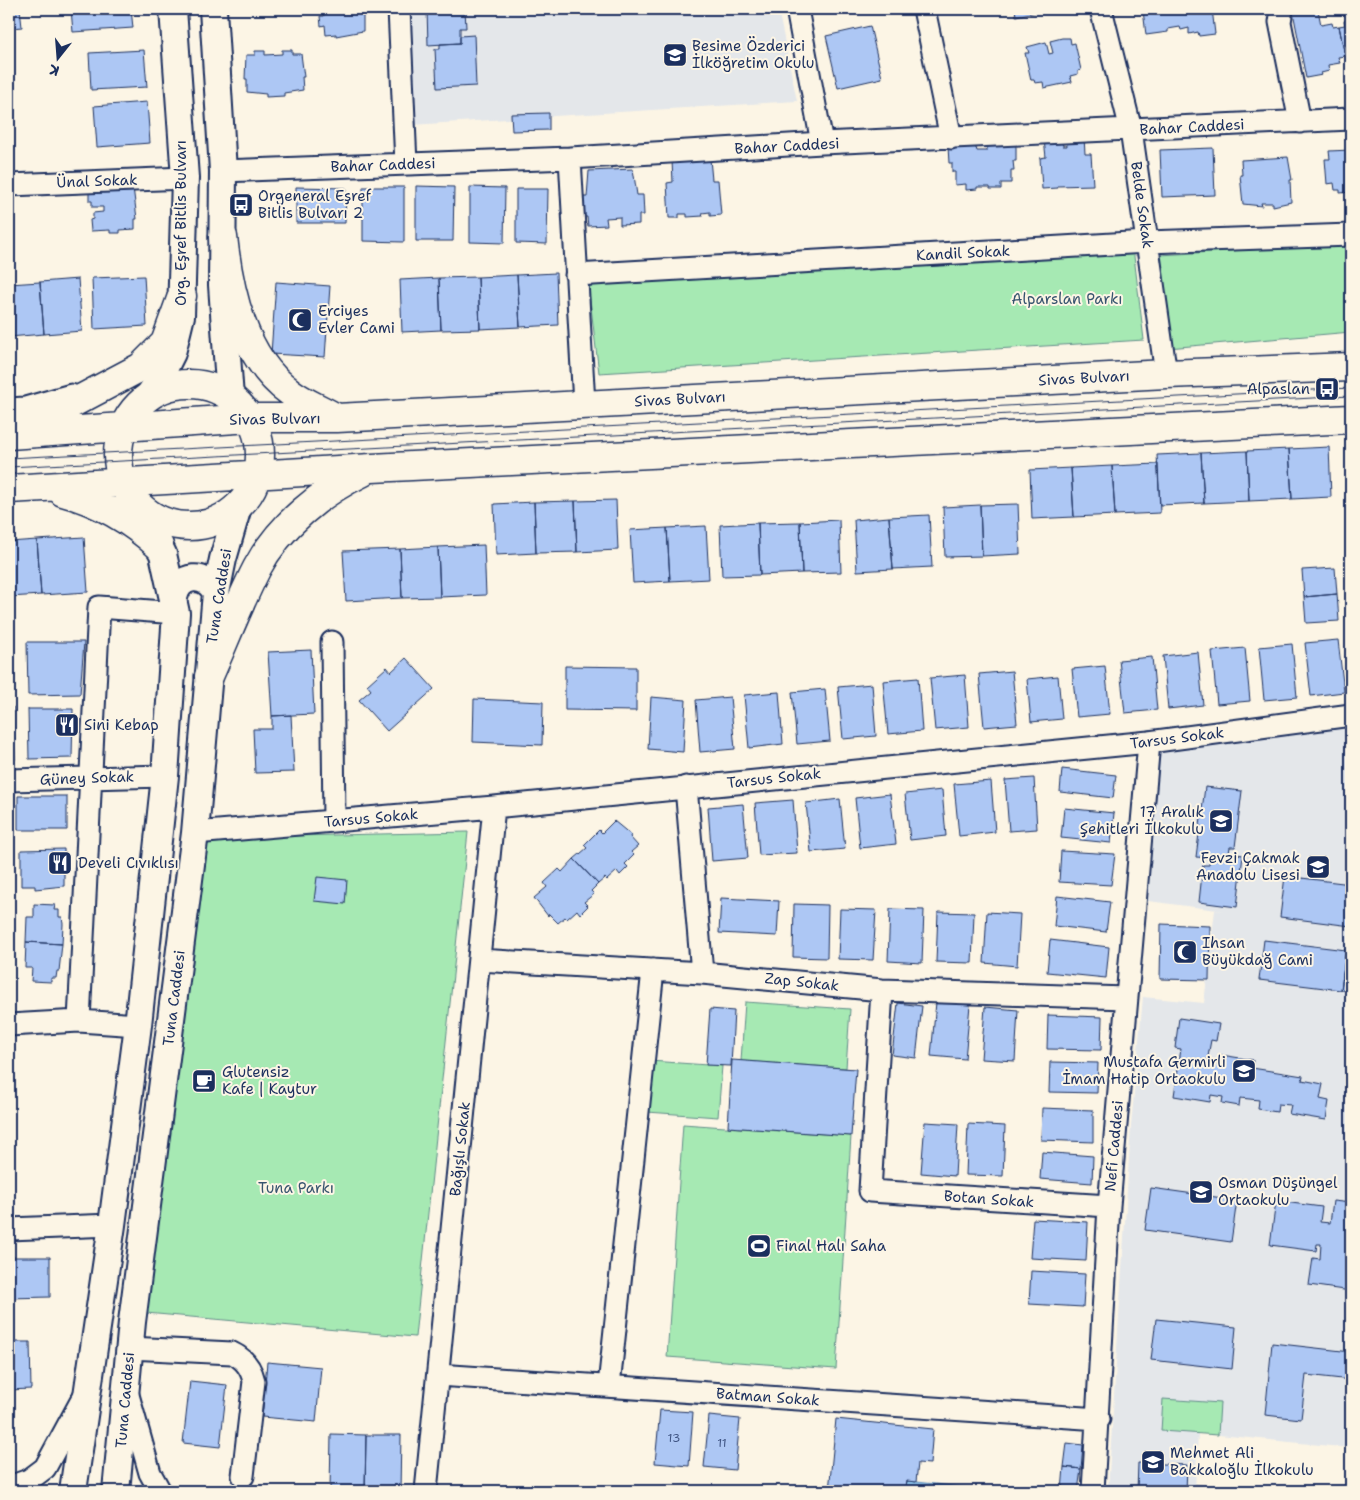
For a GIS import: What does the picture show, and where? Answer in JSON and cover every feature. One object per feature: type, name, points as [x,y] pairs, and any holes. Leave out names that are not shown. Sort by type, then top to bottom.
[{"type":"highway","points":[[223,237],[235,301],[257,356],[277,381],[289,391],[337,418]]},
{"type":"highway","points":[[10,426],[114,382],[141,367],[164,343],[182,296]]},
{"type":"highway","name":"Sivas Bulvarı","points":[[10,426],[124,427],[250,418],[337,418],[1166,374],[1351,367]]},
{"type":"highway","points":[[190,384],[213,388],[230,398],[250,418],[260,448],[257,476],[249,492],[238,507],[217,520],[187,525],[158,518],[131,493],[121,472],[118,451],[124,427],[137,407],[146,399],[167,388],[190,384]]},
{"type":"highway","points":[[9,489],[37,488],[131,493],[257,476],[372,468],[1351,419]]},
{"type":"highway","points":[[208,676],[257,567],[268,550],[295,519],[313,504],[331,490],[372,468]]},
{"type":"highway","points":[[37,488],[74,495],[109,509],[127,519],[159,546]]},
{"type":"main road","name":"Org. Eşref Bitlis Bulvarı","points":[[146,399],[165,369],[172,353],[179,325],[182,296],[184,178],[173,9]]},
{"type":"main road","points":[[213,9],[223,171],[222,285],[230,398]]},
{"type":"main road","points":[[131,493],[159,546],[175,605]]},
{"type":"main road","name":"Tuna Caddesi","points":[[116,1491],[129,1348],[195,833],[216,593],[223,559],[238,507]]},
{"type":"main road","points":[[73,1491],[112,1225],[138,1025],[165,776],[175,605],[181,583],[191,578],[204,579],[209,582],[216,593]]},
{"type":"street","points":[[399,9],[406,164]]},
{"type":"street","points":[[797,9],[822,143]]},
{"type":"street","points":[[924,9],[950,138]]},
{"type":"street","name":"Belde Sokak","points":[[1101,9],[1131,130],[1166,374]]},
{"type":"street","points":[[1282,9],[1280,22],[1300,122]]},
{"type":"street","name":"Bahar Caddesi","points":[[223,171],[570,158],[822,143],[1351,119]]},
{"type":"street","points":[[570,158],[584,404]]},
{"type":"street","name":"Ünal Sokak","points":[[9,185],[184,178]]},
{"type":"street","name":"Kandil Sokak","points":[[576,275],[1147,242],[1351,235]]},
{"type":"street","points":[[79,1020],[99,608],[175,605]]},
{"type":"street","points":[[332,642],[334,821]]},
{"type":"street","name":"Tarsus Sokak","points":[[195,833],[494,807],[1149,742],[1351,715]]},
{"type":"street","name":"Nefi Caddesi","points":[[1093,1491],[1109,1206],[1149,742]]},
{"type":"street","name":"Güney Sokak","points":[[9,780],[165,776]]},
{"type":"street","points":[[686,787],[702,973]]},
{"type":"street","name":"Bağışlı Sokak","points":[[426,1491],[494,807]]},
{"type":"street","name":"Zap Sokak","points":[[478,960],[702,973],[882,990],[1126,998]]},
{"type":"street","points":[[609,1386],[653,970]]},
{"type":"street","name":"Botan Sokak","points":[[882,990],[870,1191],[1109,1206]]},
{"type":"street","points":[[9,1025],[79,1020],[138,1025]]},
{"type":"street","points":[[9,1229],[112,1225]]},
{"type":"street","points":[[129,1348],[232,1353],[247,1364],[254,1381],[243,1476]]},
{"type":"street","name":"Batman Sokak","points":[[438,1375],[1098,1419]]},
{"type":"street","points":[[9,1487],[30,1480],[45,1468],[89,1387]]},
{"type":"street","points":[[126,1387],[150,1473],[160,1491]]},
{"type":"shaded area","points":[[404,9],[778,9],[797,101],[411,125]]},
{"type":"shaded area","points":[[1351,717],[1351,1448],[1198,1433],[1195,1491],[1108,1491],[1131,1126],[1143,997],[1204,1003],[1215,910],[1225,911],[1148,901],[1160,740]]},
{"type":"green space","name":"Alparslan Parkı","points":[[1351,244],[1351,332],[1168,348],[1160,255]]},
{"type":"green space","name":"Alparslan Parkı","points":[[1133,248],[1144,340],[599,373],[588,283]]},
{"type":"green space","name":"Tuna Parkı","points":[[468,832],[415,1337],[146,1313],[204,838]]},
{"type":"green space","points":[[745,1002],[850,1009],[846,1068],[741,1061]]},
{"type":"green space","points":[[650,1061],[722,1066],[718,1117],[647,1112]]},
{"type":"green space","name":"Final Halı Saha","points":[[683,1124],[851,1136],[836,1369],[667,1357]]},
{"type":"green space","points":[[1163,1399],[1220,1403],[1218,1435],[1161,1431]]},
{"type":"water","points":[[907,1481],[998,1491],[905,1491]]},
{"type":"building","points":[[9,9],[20,9],[22,27],[11,28],[11,31],[9,31]]},
{"type":"building","points":[[71,9],[131,9],[133,28],[73,32]]},
{"type":"building","points":[[323,9],[366,9],[366,12],[363,13],[363,31],[336,36],[336,34],[326,35],[325,25],[321,26],[320,16],[324,16]]},
{"type":"building","points":[[427,9],[465,9],[466,28],[460,28],[460,43],[428,45]]},
{"type":"building","points":[[1015,9],[1050,9],[1016,16]]},
{"type":"building","points":[[1212,9],[1215,34],[1199,36],[1198,32],[1189,34],[1189,28],[1181,30],[1180,27],[1168,29],[1168,32],[1146,35],[1143,10]]},
{"type":"building","points":[[1308,9],[1309,12],[1318,10],[1321,25],[1332,23],[1333,27],[1339,26],[1345,56],[1338,57],[1340,63],[1328,65],[1329,71],[1321,73],[1322,75],[1306,78],[1293,12]]},
{"type":"building","points":[[1351,19],[1351,55],[1345,56],[1339,26],[1345,25],[1344,21]]},
{"type":"building","points":[[870,26],[882,78],[838,88],[826,36]]},
{"type":"building","points":[[474,35],[476,86],[437,88],[435,49],[440,49],[440,44],[460,43],[460,36]]},
{"type":"building","points":[[1070,38],[1071,44],[1075,43],[1081,70],[1078,71],[1078,74],[1070,76],[1072,82],[1044,88],[1043,82],[1035,83],[1034,80],[1031,80],[1025,53],[1029,53],[1027,47],[1046,42],[1049,54],[1053,53],[1050,41]]},
{"type":"building","points":[[144,50],[147,87],[91,90],[89,53]]},
{"type":"building","points":[[282,50],[292,50],[292,54],[301,54],[304,77],[302,77],[303,90],[284,93],[284,96],[266,97],[266,94],[247,92],[247,79],[245,79],[246,55],[255,55],[255,51],[265,51],[265,55],[282,54]]},
{"type":"building","points":[[147,102],[150,143],[97,147],[94,106]]},
{"type":"building","points":[[549,113],[549,130],[512,131],[511,114]]},
{"type":"building","points":[[1084,137],[1085,154],[1091,154],[1093,185],[1058,186],[1058,188],[1042,189],[1040,158],[1046,157],[1044,140],[1062,139],[1063,146],[1067,146],[1066,139]]},
{"type":"building","points":[[1016,145],[1016,161],[1013,161],[1014,170],[1011,170],[1011,183],[1001,183],[1001,189],[977,187],[977,189],[966,190],[966,184],[955,185],[955,172],[952,172],[952,163],[949,163],[948,147],[972,146],[977,151],[987,151],[987,147]]},
{"type":"building","points":[[1213,148],[1215,195],[1162,197],[1160,150]]},
{"type":"building","points":[[1351,150],[1351,192],[1340,193],[1340,190],[1335,190],[1334,183],[1327,184],[1325,159],[1330,159],[1329,151]]},
{"type":"building","points":[[1288,157],[1292,180],[1290,180],[1291,202],[1273,206],[1273,203],[1261,203],[1262,206],[1243,204],[1240,175],[1242,175],[1241,160]]},
{"type":"building","points":[[710,159],[712,180],[718,180],[721,215],[710,216],[710,212],[702,213],[703,216],[687,217],[687,214],[679,214],[679,218],[669,218],[667,183],[673,182],[672,161]]},
{"type":"building","points":[[633,169],[637,195],[643,195],[644,215],[639,215],[639,224],[620,225],[620,217],[606,218],[607,225],[588,226],[587,217],[583,217],[582,197],[587,197],[589,171]]},
{"type":"building","points":[[416,186],[454,187],[453,241],[416,241]]},
{"type":"building","points":[[133,187],[137,219],[135,219],[135,229],[120,230],[120,233],[110,233],[110,230],[91,231],[90,220],[93,219],[93,213],[103,212],[103,207],[92,207],[92,201],[89,201],[89,189]]},
{"type":"building","points":[[296,187],[346,188],[345,223],[296,223]]},
{"type":"building","points":[[363,187],[404,187],[404,242],[363,241]]},
{"type":"building","points":[[470,187],[505,188],[504,243],[470,242]]},
{"type":"building","points":[[516,189],[548,189],[547,244],[516,243]]},
{"type":"building","points":[[556,273],[558,325],[520,327],[517,275]]},
{"type":"building","points":[[517,275],[520,327],[480,329],[478,277]]},
{"type":"building","points":[[144,276],[147,326],[94,329],[92,278]]},
{"type":"building","points":[[478,277],[480,329],[441,330],[439,278]]},
{"type":"building","points":[[439,278],[441,330],[402,332],[400,280]]},
{"type":"building","points":[[78,279],[82,331],[44,334],[40,282]]},
{"type":"building","points":[[40,282],[44,334],[9,337],[9,284]]},
{"type":"building","name":"Erciyes Evler Cami","points":[[276,282],[330,286],[325,357],[271,354]]},
{"type":"building","points":[[1329,447],[1331,497],[1292,499],[1289,449]]},
{"type":"building","points":[[1289,449],[1292,499],[1249,501],[1247,451]]},
{"type":"building","points":[[1247,451],[1249,501],[1204,503],[1201,453]]},
{"type":"building","points":[[1201,453],[1204,503],[1160,505],[1157,455]]},
{"type":"building","points":[[1158,464],[1160,513],[1115,515],[1112,466]]},
{"type":"building","points":[[1112,466],[1115,515],[1074,517],[1071,468]]},
{"type":"building","points":[[1071,468],[1074,517],[1032,519],[1030,470]]},
{"type":"building","points":[[616,500],[618,550],[577,552],[575,501]]},
{"type":"building","points":[[575,501],[577,552],[536,553],[534,502]]},
{"type":"building","points":[[534,502],[536,553],[496,555],[494,504]]},
{"type":"building","points":[[1018,504],[1020,554],[982,556],[980,505]]},
{"type":"building","points":[[980,505],[982,556],[945,557],[943,507]]},
{"type":"building","points":[[929,515],[932,567],[893,569],[889,517]]},
{"type":"building","points":[[889,517],[893,569],[857,571],[854,520]]},
{"type":"building","points":[[839,520],[841,572],[802,573],[800,522]]},
{"type":"building","points":[[800,522],[802,573],[760,575],[758,523]]},
{"type":"building","points":[[758,523],[760,575],[722,576],[720,525]]},
{"type":"building","points":[[706,526],[709,579],[670,581],[667,528]]},
{"type":"building","points":[[667,528],[670,581],[633,583],[630,530]]},
{"type":"building","points":[[84,537],[88,592],[41,595],[37,540]]},
{"type":"building","points":[[37,540],[41,595],[9,597],[9,542]]},
{"type":"building","points":[[484,545],[486,595],[440,597],[438,547]]},
{"type":"building","points":[[438,547],[440,597],[402,598],[400,549]]},
{"type":"building","points":[[400,549],[402,598],[346,601],[343,551]]},
{"type":"building","points":[[1335,568],[1337,594],[1304,597],[1302,570]]},
{"type":"building","points":[[1337,594],[1339,621],[1306,623],[1304,597]]},
{"type":"building","points":[[1338,640],[1344,692],[1311,696],[1305,643]]},
{"type":"building","points":[[27,642],[84,642],[80,694],[28,695]]},
{"type":"building","points":[[1292,644],[1297,697],[1264,700],[1259,647]]},
{"type":"building","points":[[1245,648],[1250,701],[1217,704],[1212,651]]},
{"type":"building","points":[[311,650],[314,714],[272,716],[268,652]]},
{"type":"building","points":[[1198,652],[1203,705],[1168,709],[1163,656]]},
{"type":"building","points":[[1152,657],[1157,710],[1125,713],[1119,660]]},
{"type":"building","points":[[406,658],[434,689],[387,731],[359,700],[371,690],[367,685],[387,667],[391,672]]},
{"type":"building","points":[[565,666],[636,667],[636,711],[565,710]]},
{"type":"building","points":[[1105,666],[1110,714],[1077,717],[1072,669]]},
{"type":"building","points":[[1012,671],[1017,724],[984,727],[979,674]]},
{"type":"building","points":[[965,675],[969,727],[935,730],[930,678]]},
{"type":"building","points":[[1058,676],[1062,719],[1031,722],[1027,679]]},
{"type":"building","points":[[918,678],[922,731],[888,734],[883,681]]},
{"type":"building","points":[[872,684],[876,736],[843,739],[838,687]]},
{"type":"building","points":[[825,689],[830,741],[797,744],[792,692]]},
{"type":"building","points":[[779,692],[783,744],[749,748],[744,695]]},
{"type":"building","points":[[651,697],[686,700],[683,752],[648,749]]},
{"type":"building","points":[[730,697],[735,749],[700,752],[696,700]]},
{"type":"building","points":[[474,699],[543,702],[542,745],[473,742]]},
{"type":"building","points":[[9,707],[13,707],[15,760],[9,760]]},
{"type":"building","points":[[28,709],[73,709],[72,758],[29,759]]},
{"type":"building","points":[[291,715],[294,772],[255,773],[253,729],[272,729],[272,716]]},
{"type":"building","points":[[1062,769],[1116,775],[1113,798],[1060,792]]},
{"type":"building","points":[[1034,778],[1037,829],[1009,831],[1005,780]]},
{"type":"building","points":[[991,781],[995,832],[959,836],[954,784]]},
{"type":"building","points":[[1205,787],[1242,791],[1235,847],[1230,847],[1229,853],[1243,855],[1237,907],[1199,902],[1203,865],[1209,865],[1210,858],[1196,857]]},
{"type":"building","points":[[942,790],[946,836],[910,840],[905,794]]},
{"type":"building","points":[[890,794],[896,844],[860,848],[855,798]]},
{"type":"building","points":[[18,796],[67,796],[67,830],[18,830]]},
{"type":"building","points":[[840,799],[845,849],[811,852],[806,803]]},
{"type":"building","points":[[793,800],[797,853],[759,855],[755,803]]},
{"type":"building","points":[[743,804],[748,858],[712,861],[708,807]]},
{"type":"building","points":[[1064,808],[1114,813],[1111,843],[1061,838]]},
{"type":"building","points":[[614,821],[631,835],[630,837],[638,846],[631,852],[634,855],[625,864],[628,867],[620,875],[617,871],[607,880],[605,878],[598,884],[574,859],[587,848],[584,845],[599,830],[602,833]]},
{"type":"building","points":[[64,849],[64,886],[35,889],[35,886],[21,886],[21,850]]},
{"type":"building","points":[[1061,851],[1115,854],[1111,885],[1059,882]]},
{"type":"building","points":[[574,859],[598,884],[591,891],[594,894],[584,902],[588,906],[580,914],[577,910],[567,919],[565,917],[558,923],[549,914],[548,916],[534,898],[547,887],[544,883],[559,869],[562,872]]},
{"type":"building","points":[[1285,876],[1351,884],[1351,926],[1280,917]]},
{"type":"building","points":[[317,877],[347,880],[345,904],[314,901]]},
{"type":"building","points":[[1057,896],[1110,902],[1106,932],[1054,926]]},
{"type":"building","points":[[721,898],[779,901],[777,936],[719,933]]},
{"type":"building","points":[[34,904],[55,905],[54,910],[59,910],[59,917],[62,917],[63,924],[62,944],[26,942],[27,917],[34,917]]},
{"type":"building","points":[[794,904],[828,905],[827,958],[793,957]]},
{"type":"building","points":[[840,909],[876,910],[873,960],[838,959]]},
{"type":"building","points":[[890,909],[924,910],[922,963],[888,961]]},
{"type":"building","points":[[938,912],[974,913],[972,963],[936,962]]},
{"type":"building","points":[[987,912],[1020,914],[1017,966],[984,963]]},
{"type":"building","name":"Ihsan Büyükdağ Cami","points":[[1161,924],[1210,926],[1209,980],[1160,979]]},
{"type":"building","points":[[1050,940],[1109,947],[1106,978],[1047,972]]},
{"type":"building","points":[[1264,940],[1346,950],[1341,990],[1259,980]]},
{"type":"building","points":[[26,942],[62,944],[59,971],[57,971],[56,978],[51,978],[51,982],[31,981],[32,968],[25,968]]},
{"type":"building","points":[[1346,950],[1351,951],[1351,991],[1341,990]]},
{"type":"building","points":[[936,1002],[970,1005],[965,1059],[931,1056]]},
{"type":"building","points":[[898,1003],[922,1006],[916,1058],[892,1055]]},
{"type":"building","points":[[985,1007],[1018,1010],[1015,1061],[981,1059]]},
{"type":"building","points":[[710,1009],[734,1011],[731,1066],[706,1065]]},
{"type":"building","points":[[1048,1015],[1102,1017],[1101,1050],[1047,1049]]},
{"type":"building","points":[[1179,1018],[1219,1024],[1216,1041],[1211,1040],[1207,1062],[1220,1064],[1221,1055],[1253,1060],[1252,1068],[1303,1076],[1302,1080],[1323,1084],[1320,1099],[1329,1101],[1326,1120],[1289,1114],[1291,1105],[1278,1104],[1277,1112],[1258,1109],[1259,1100],[1240,1098],[1239,1106],[1222,1103],[1223,1097],[1211,1095],[1210,1102],[1174,1096],[1181,1049],[1175,1048]]},
{"type":"building","points":[[732,1060],[856,1069],[851,1136],[728,1127]]},
{"type":"building","points":[[1050,1062],[1098,1063],[1097,1093],[1049,1092]]},
{"type":"building","points":[[1042,1108],[1093,1110],[1093,1142],[1041,1140]]},
{"type":"building","points":[[925,1122],[958,1124],[955,1176],[921,1173]]},
{"type":"building","points":[[968,1124],[1005,1126],[1003,1176],[966,1175]]},
{"type":"building","points":[[1042,1152],[1093,1156],[1092,1183],[1040,1179]]},
{"type":"building","points":[[1151,1188],[1237,1200],[1231,1242],[1145,1230]]},
{"type":"building","points":[[1276,1201],[1322,1207],[1320,1222],[1330,1223],[1333,1201],[1351,1203],[1351,1291],[1309,1285],[1313,1258],[1320,1259],[1321,1244],[1317,1244],[1316,1251],[1270,1245]]},
{"type":"building","points":[[1033,1219],[1088,1222],[1086,1261],[1030,1258]]},
{"type":"building","points":[[9,1257],[50,1257],[50,1297],[9,1298]]},
{"type":"building","points":[[1031,1271],[1085,1274],[1083,1307],[1029,1304]]},
{"type":"building","points":[[1156,1319],[1236,1327],[1232,1369],[1151,1360]]},
{"type":"building","points":[[9,1342],[30,1342],[31,1389],[9,1390]]},
{"type":"building","points":[[1272,1343],[1351,1352],[1351,1380],[1306,1375],[1301,1419],[1265,1415]]},
{"type":"building","points":[[267,1362],[321,1367],[316,1422],[262,1417]]},
{"type":"building","points":[[190,1381],[227,1385],[220,1447],[183,1443]]},
{"type":"building","points":[[660,1410],[693,1412],[689,1466],[655,1463]]},
{"type":"building","points":[[9,1413],[11,1413],[11,1461],[9,1461]]},
{"type":"building","points":[[709,1416],[740,1419],[735,1470],[704,1467]]},
{"type":"building","points":[[836,1419],[933,1429],[930,1464],[918,1463],[916,1482],[907,1481],[905,1491],[829,1491]]},
{"type":"building","points":[[331,1434],[366,1435],[365,1491],[330,1491]]},
{"type":"building","points":[[366,1435],[401,1435],[400,1491],[365,1491]]},
{"type":"building","points":[[1067,1443],[1083,1445],[1081,1469],[1064,1467]]},
{"type":"building","points":[[1138,1463],[1187,1465],[1186,1491],[1137,1491]]},
{"type":"building","points":[[1064,1467],[1081,1469],[1078,1491],[1062,1491]]},
{"type":"building","points":[[1195,1485],[1216,1486],[1216,1491],[1194,1491]]},
{"type":"building","points":[[1304,1489],[1351,1490],[1351,1491],[1304,1491]]},
{"type":"tram line","points":[[9,458],[1351,388]]},
{"type":"tram line","points":[[9,467],[1351,396]]},
{"type":"place","name":"Besime Özderici İlköğretim Okulu","points":[[675,55]]},
{"type":"place","name":"Orgeneral Eşref Bitlis Bulvarı 2","points":[[241,205]]},
{"type":"place","name":"Erciyes Evler Cami","points":[[300,320]]},
{"type":"place","name":"Alpaslan","points":[[1327,389]]},
{"type":"place","name":"Sini Kebap","points":[[67,725]]},
{"type":"place","name":"17 Aralık Şehitleri İlkokulu","points":[[1221,821]]},
{"type":"place","name":"Develi Cıvıklısı","points":[[60,863]]},
{"type":"place","name":"Fevzi Çakmak Anadolu Lisesi","points":[[1318,867]]},
{"type":"place","name":"Ihsan Büyükdağ Cami","points":[[1185,952]]},
{"type":"place","name":"Mustafa Germirli İmam Hatip Ortaokulu","points":[[1244,1071]]},
{"type":"place","name":"Glutensiz Kafe | Kaytur","points":[[204,1081]]},
{"type":"place","name":"Osman Düşüngel Ortaokulu","points":[[1201,1192]]},
{"type":"place","name":"Final Halı Saha","points":[[759,1246]]},
{"type":"place","name":"Mehmet Ali Bakkaloğlu İlkokulu","points":[[1153,1462]]}]
